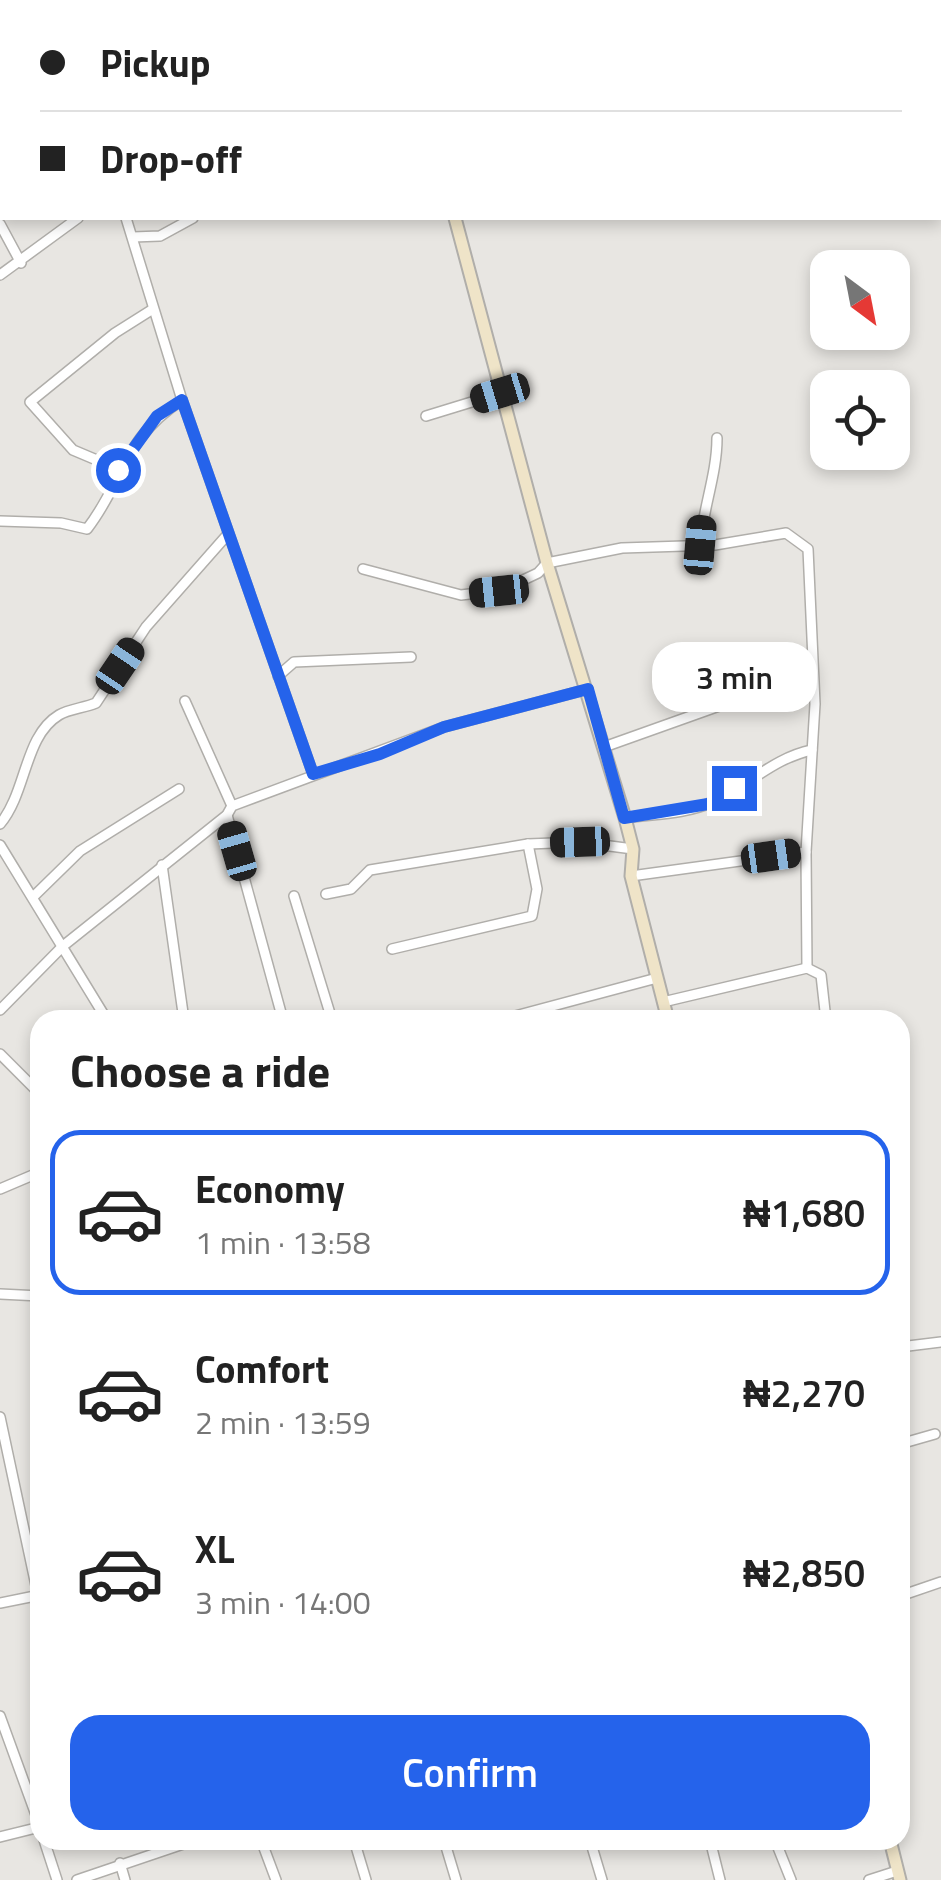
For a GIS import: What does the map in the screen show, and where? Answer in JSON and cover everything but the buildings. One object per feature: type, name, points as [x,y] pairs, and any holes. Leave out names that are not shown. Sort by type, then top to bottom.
[{"type":"street","points":[[0,275],[21,263],[72,220]]},
{"type":"street","points":[[127,220],[182,400],[313,774]]},
{"type":"street","points":[[134,237],[160,236],[189,220]]},
{"type":"street","points":[[456,220],[547,563],[633,849],[630,876],[666,1010]]},
{"type":"street","points":[[0,224],[21,263]]},
{"type":"street","points":[[118,470],[72,450],[30,402],[115,333],[153,310]]},
{"type":"street","points":[[426,416],[500,393]]},
{"type":"street","points":[[0,521],[62,523],[86,530],[102,510],[118,470],[157,416],[182,400]]},
{"type":"street","points":[[700,545],[704,501],[717,466],[717,438]]},
{"type":"street","points":[[362,569],[461,595],[502,590],[538,574],[547,563],[622,548],[700,545],[786,533],[808,548],[815,704],[806,852],[807,968]]},
{"type":"street","points":[[1,819],[26,777],[35,740],[47,723],[64,712],[96,703],[146,628],[228,534]]},
{"type":"street","points":[[278,676],[294,662],[411,657]]},
{"type":"street","points":[[0,1010],[63,946],[229,810],[313,774],[380,754],[444,727],[588,689]]},
{"type":"street","points":[[185,701],[229,810],[280,1010]]},
{"type":"street","points":[[604,747],[719,706]]},
{"type":"street","points":[[624,818],[708,804],[753,782],[783,757],[812,750]]},
{"type":"street","points":[[33,897],[80,852],[179,788]]},
{"type":"street","points":[[326,894],[351,889],[370,870],[528,844],[580,842],[633,849]]},
{"type":"street","points":[[392,950],[532,916],[536,889],[528,844]]},
{"type":"street","points":[[0,845],[100,1010]]},
{"type":"street","points":[[630,876],[806,852]]},
{"type":"street","points":[[162,865],[183,1010]]},
{"type":"street","points":[[294,896],[329,1010]]},
{"type":"street","points":[[664,1002],[807,968],[821,975],[825,1010]]},
{"type":"street","points":[[537,1010],[657,978]]},
{"type":"street","points":[[0,1054],[30,1084]]},
{"type":"street","points":[[0,1190],[30,1176]]},
{"type":"street","points":[[0,1294],[30,1296]]},
{"type":"street","points":[[910,1346],[941,1342]]},
{"type":"street","points":[[0,1417],[30,1554]]},
{"type":"street","points":[[910,1441],[934,1434]]},
{"type":"street","points":[[910,1593],[941,1582]]},
{"type":"street","points":[[0,1602],[30,1597]]},
{"type":"street","points":[[0,1716],[30,1798]]},
{"type":"street","points":[[0,1837],[30,1829]]},
{"type":"street","points":[[47,1850],[57,1880]]},
{"type":"street","points":[[77,1880],[162,1850]]},
{"type":"street","points":[[265,1850],[276,1880]]},
{"type":"street","points":[[357,1850],[366,1880]]},
{"type":"street","points":[[447,1850],[456,1880]]},
{"type":"street","points":[[593,1850],[602,1880]]},
{"type":"street","points":[[712,1850],[720,1880]]},
{"type":"street","points":[[779,1850],[792,1880]]},
{"type":"street","points":[[869,1880],[898,1876],[892,1850]]},
{"type":"street","points":[[120,1863],[124,1880]]},
{"type":"route","points":[[118,470],[157,416],[182,400],[313,774],[380,754],[444,727],[588,689],[624,818],[708,804],[734,788]]}]
